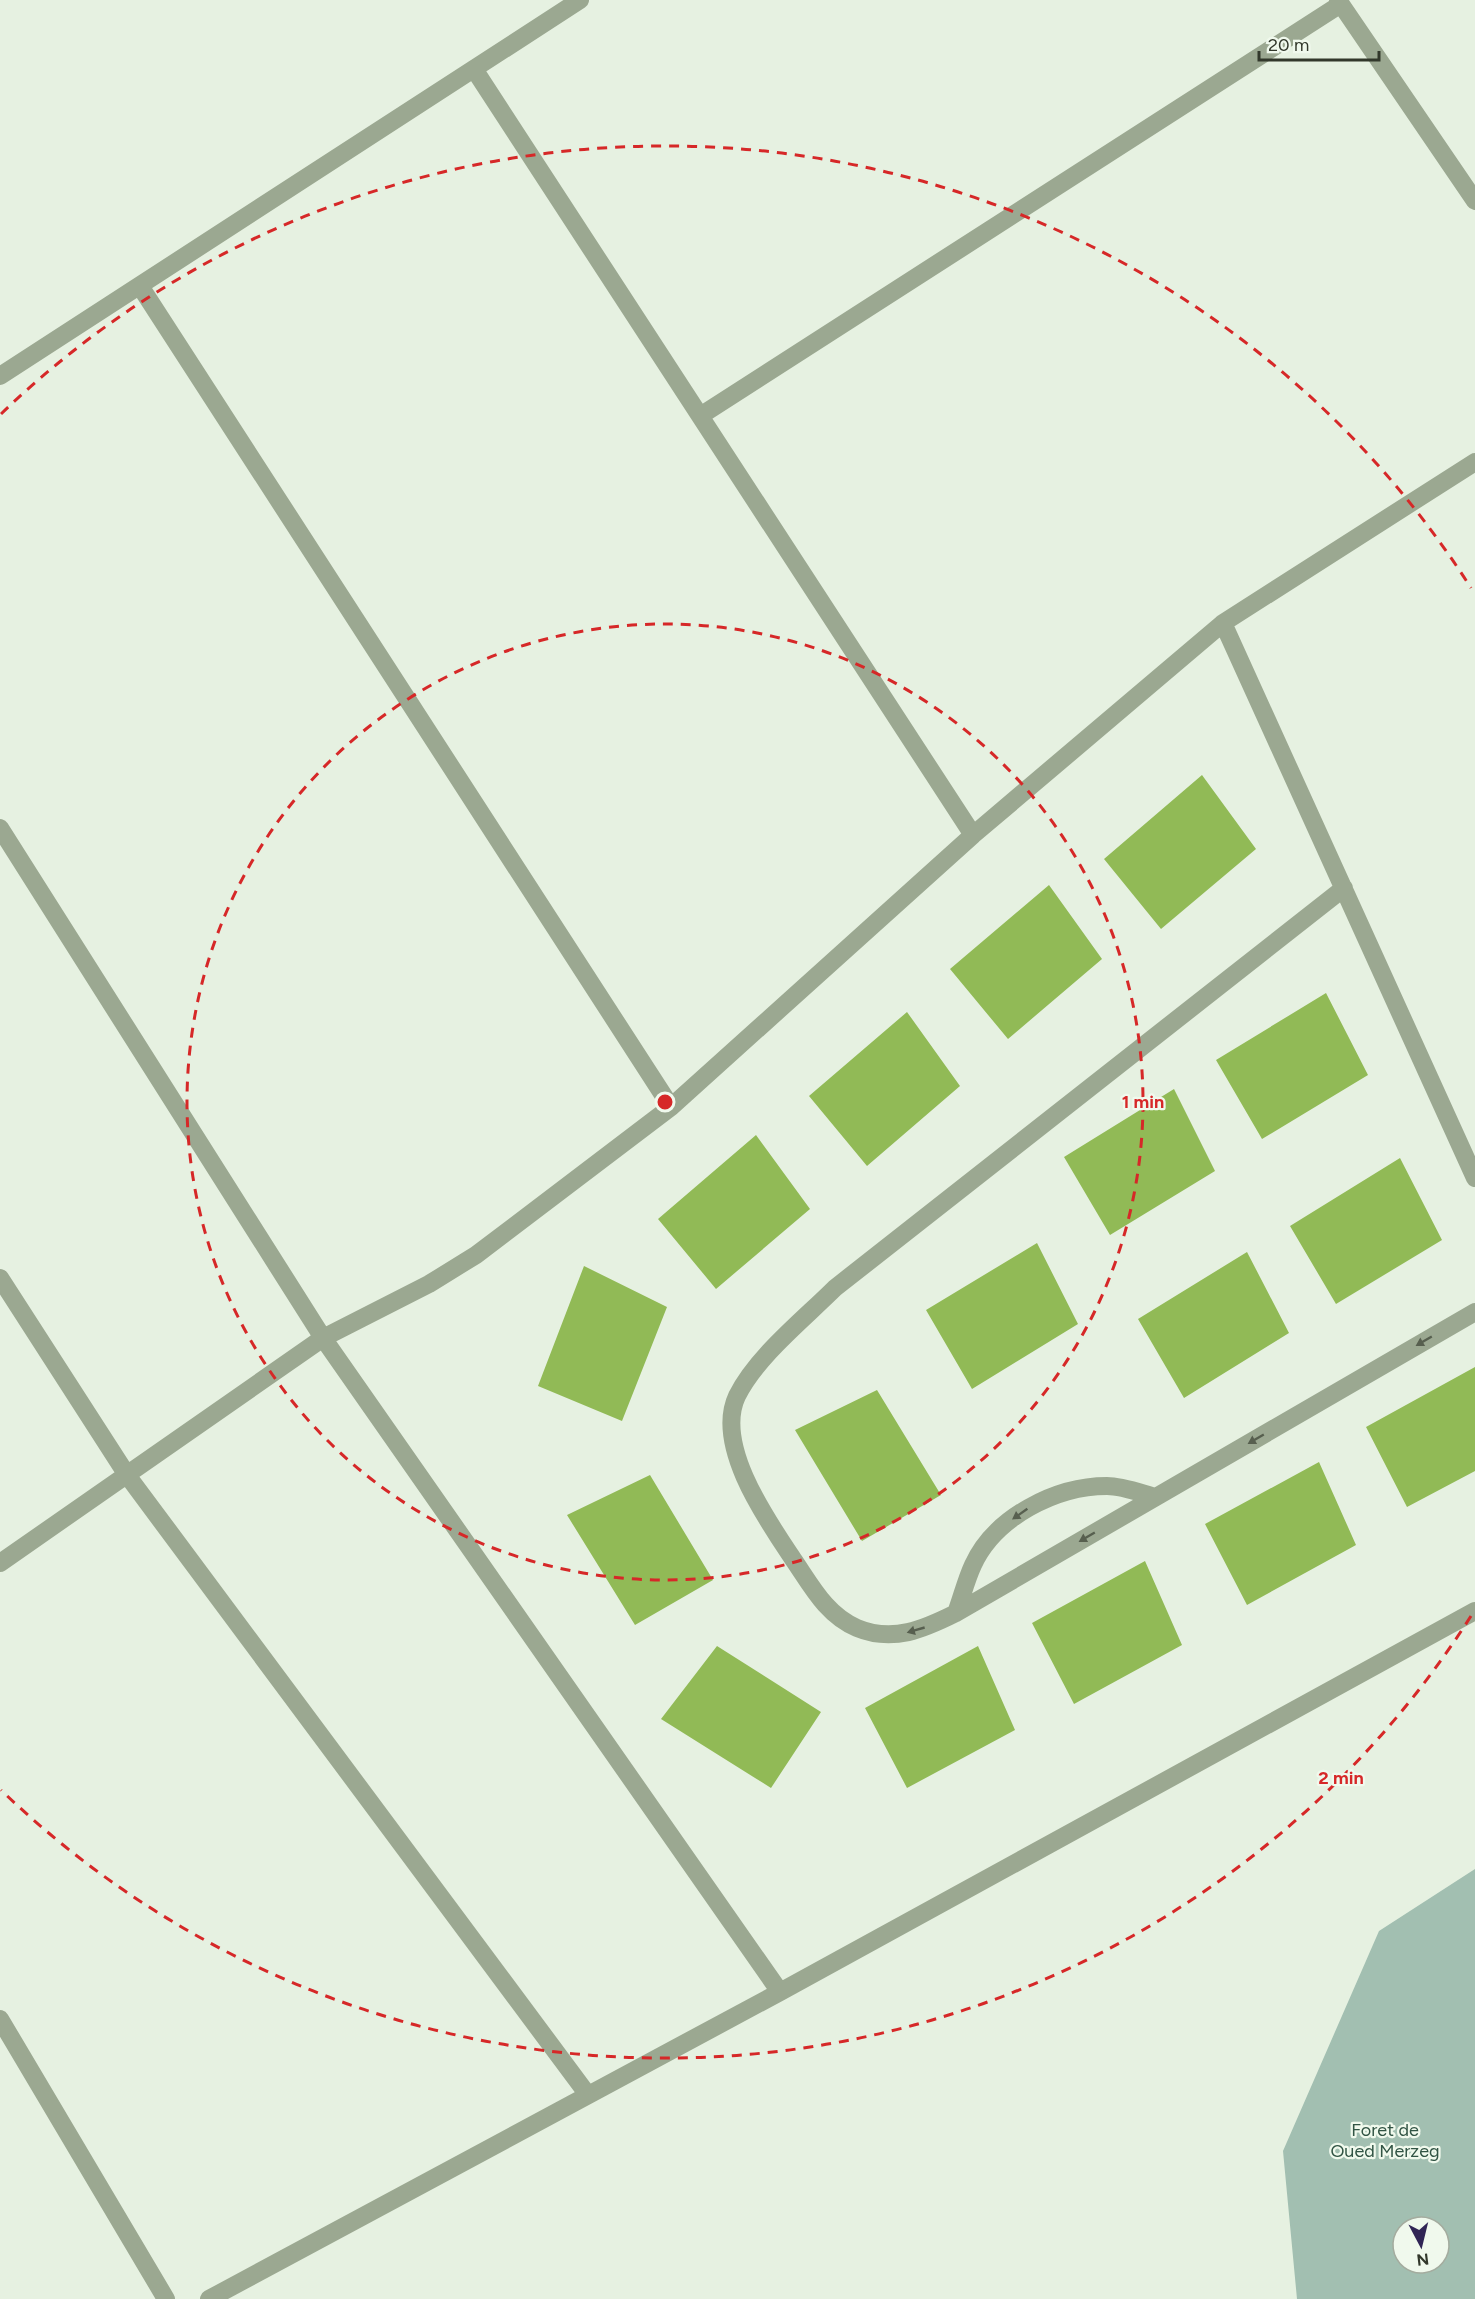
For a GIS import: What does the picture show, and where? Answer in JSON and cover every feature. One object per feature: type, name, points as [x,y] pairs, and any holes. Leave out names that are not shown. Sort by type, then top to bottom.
[{"type":"street","points":[[0,376],[580,0]]},
{"type":"street","points":[[700,416],[1340,2],[1475,201]]},
{"type":"street","points":[[474,69],[973,835]]},
{"type":"street","points":[[140,286],[671,1107]]},
{"type":"street","points":[[0,1563],[323,1338],[429,1284],[476,1255],[671,1107],[973,835],[1223,623],[1475,462]]},
{"type":"street","points":[[1223,623],[1475,1176]]},
{"type":"street","points":[[0,828],[323,1338],[780,1992]]},
{"type":"street","points":[[1344,888],[835,1288],[766,1356],[737,1397],[732,1424],[740,1467],[758,1507],[820,1600],[838,1618],[858,1629],[879,1634],[901,1635],[924,1629],[956,1612],[1475,1312]]},
{"type":"street","points":[[0,1278],[127,1475],[588,2094]]},
{"type":"street","points":[[956,1612],[974,1564],[986,1543],[1030,1507],[1080,1489],[1108,1486],[1156,1497]]},
{"type":"street","points":[[209,2299],[780,1992],[1475,1611]]},
{"type":"street","points":[[0,2019],[166,2299]]},
{"type":"green space","name":"Foret de Oued Merzeg","points":[[1475,1869],[1475,2299],[1297,2299],[1283,2151],[1379,1931]]},
{"type":"building","points":[[1202,775],[1256,849],[1161,929],[1104,859]]},
{"type":"building","points":[[1049,885],[1102,959],[1008,1039],[950,969]]},
{"type":"building","points":[[1326,993],[1368,1075],[1262,1139],[1216,1060]]},
{"type":"building","points":[[907,1012],[960,1086],[867,1166],[809,1096]]},
{"type":"building","points":[[1174,1089],[1215,1171],[1110,1235],[1064,1157]]},
{"type":"building","points":[[756,1135],[810,1209],[716,1289],[658,1219]]},
{"type":"building","points":[[1400,1158],[1442,1240],[1336,1304],[1290,1226]]},
{"type":"building","points":[[1037,1243],[1078,1324],[972,1389],[926,1310]]},
{"type":"building","points":[[1247,1252],[1289,1333],[1184,1398],[1138,1319]]},
{"type":"building","points":[[584,1266],[667,1307],[622,1421],[538,1386]]},
{"type":"building","points":[[1475,1367],[1475,1471],[1407,1507],[1366,1427]]},
{"type":"building","points":[[877,1390],[941,1495],[862,1541],[795,1430]]},
{"type":"building","points":[[1319,1462],[1356,1545],[1247,1605],[1205,1524]]},
{"type":"building","points":[[650,1475],[713,1580],[635,1625],[567,1515]]},
{"type":"building","points":[[1145,1561],[1182,1645],[1074,1704],[1032,1623]]},
{"type":"building","points":[[717,1646],[821,1712],[771,1788],[661,1719]]},
{"type":"building","points":[[978,1646],[1015,1730],[907,1788],[865,1708]]}]
